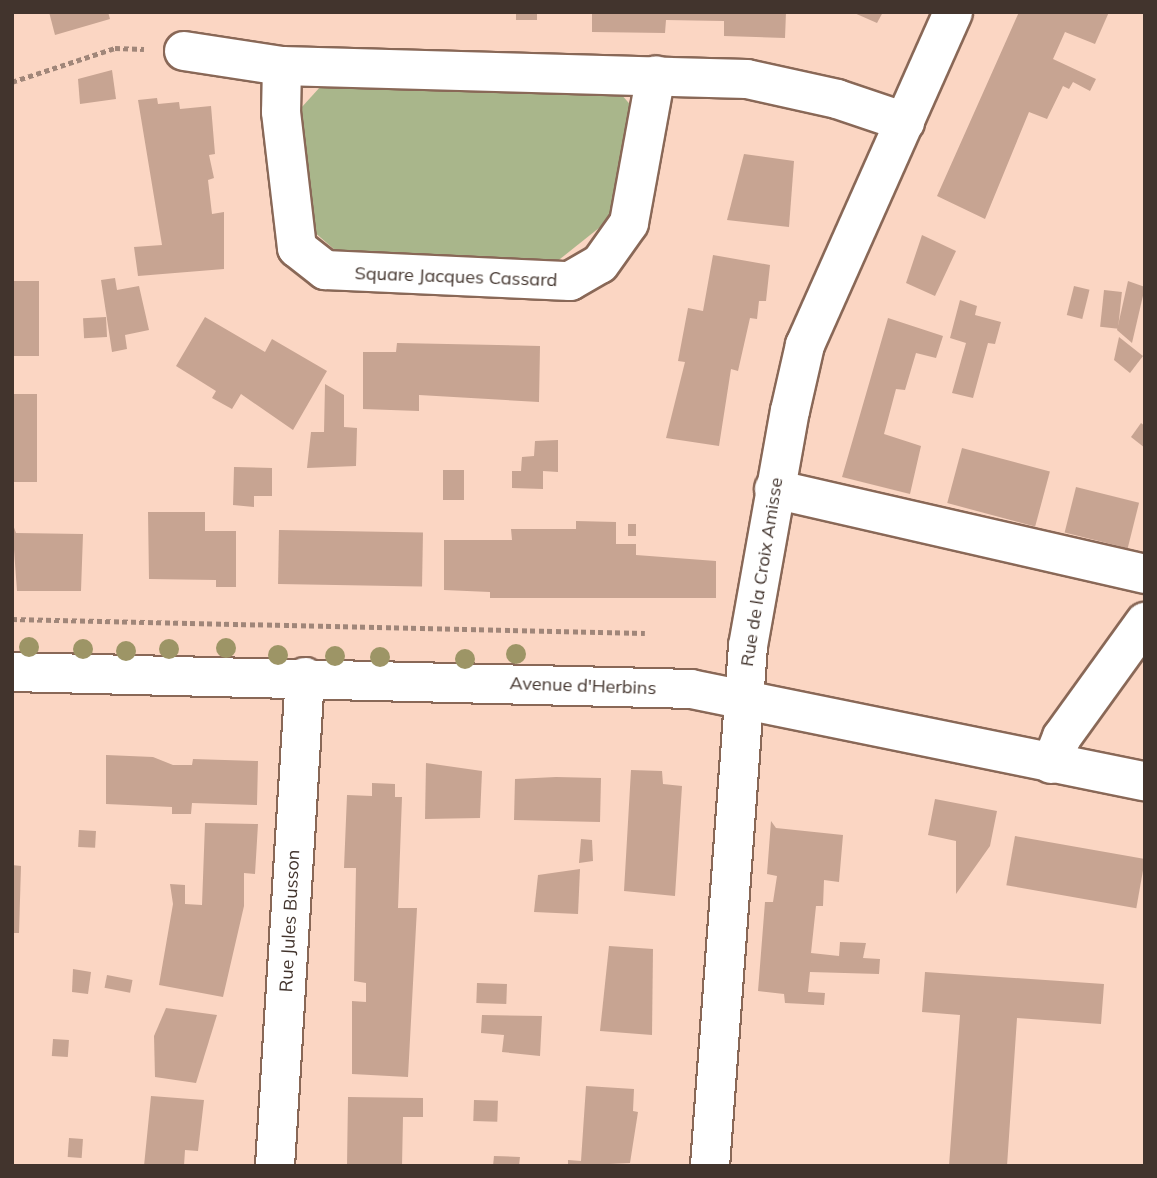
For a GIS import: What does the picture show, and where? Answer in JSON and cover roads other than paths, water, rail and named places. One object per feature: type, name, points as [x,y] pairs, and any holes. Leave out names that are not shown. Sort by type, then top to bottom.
[{"type":"street","name":"Rue de la Croix Amisse","points":[[709,1166],[743,700],[774,489],[805,345],[953,12]]},
{"type":"street","points":[[184,51],[282,66],[747,79],[837,99],[905,122]]},
{"type":"street","name":"Square Jacques Cassard","points":[[282,66],[281,112],[297,248],[325,270],[570,281],[600,264],[629,223],[656,75]]},
{"type":"street","points":[[774,489],[1145,574]]},
{"type":"street","points":[[1051,764],[1062,737],[1145,622]]},
{"type":"street","name":"Avenue d'Herbins","points":[[12,671],[691,689],[1145,781]]},
{"type":"street","name":"Rue Jules Busson","points":[[275,1166],[305,677]]}]
